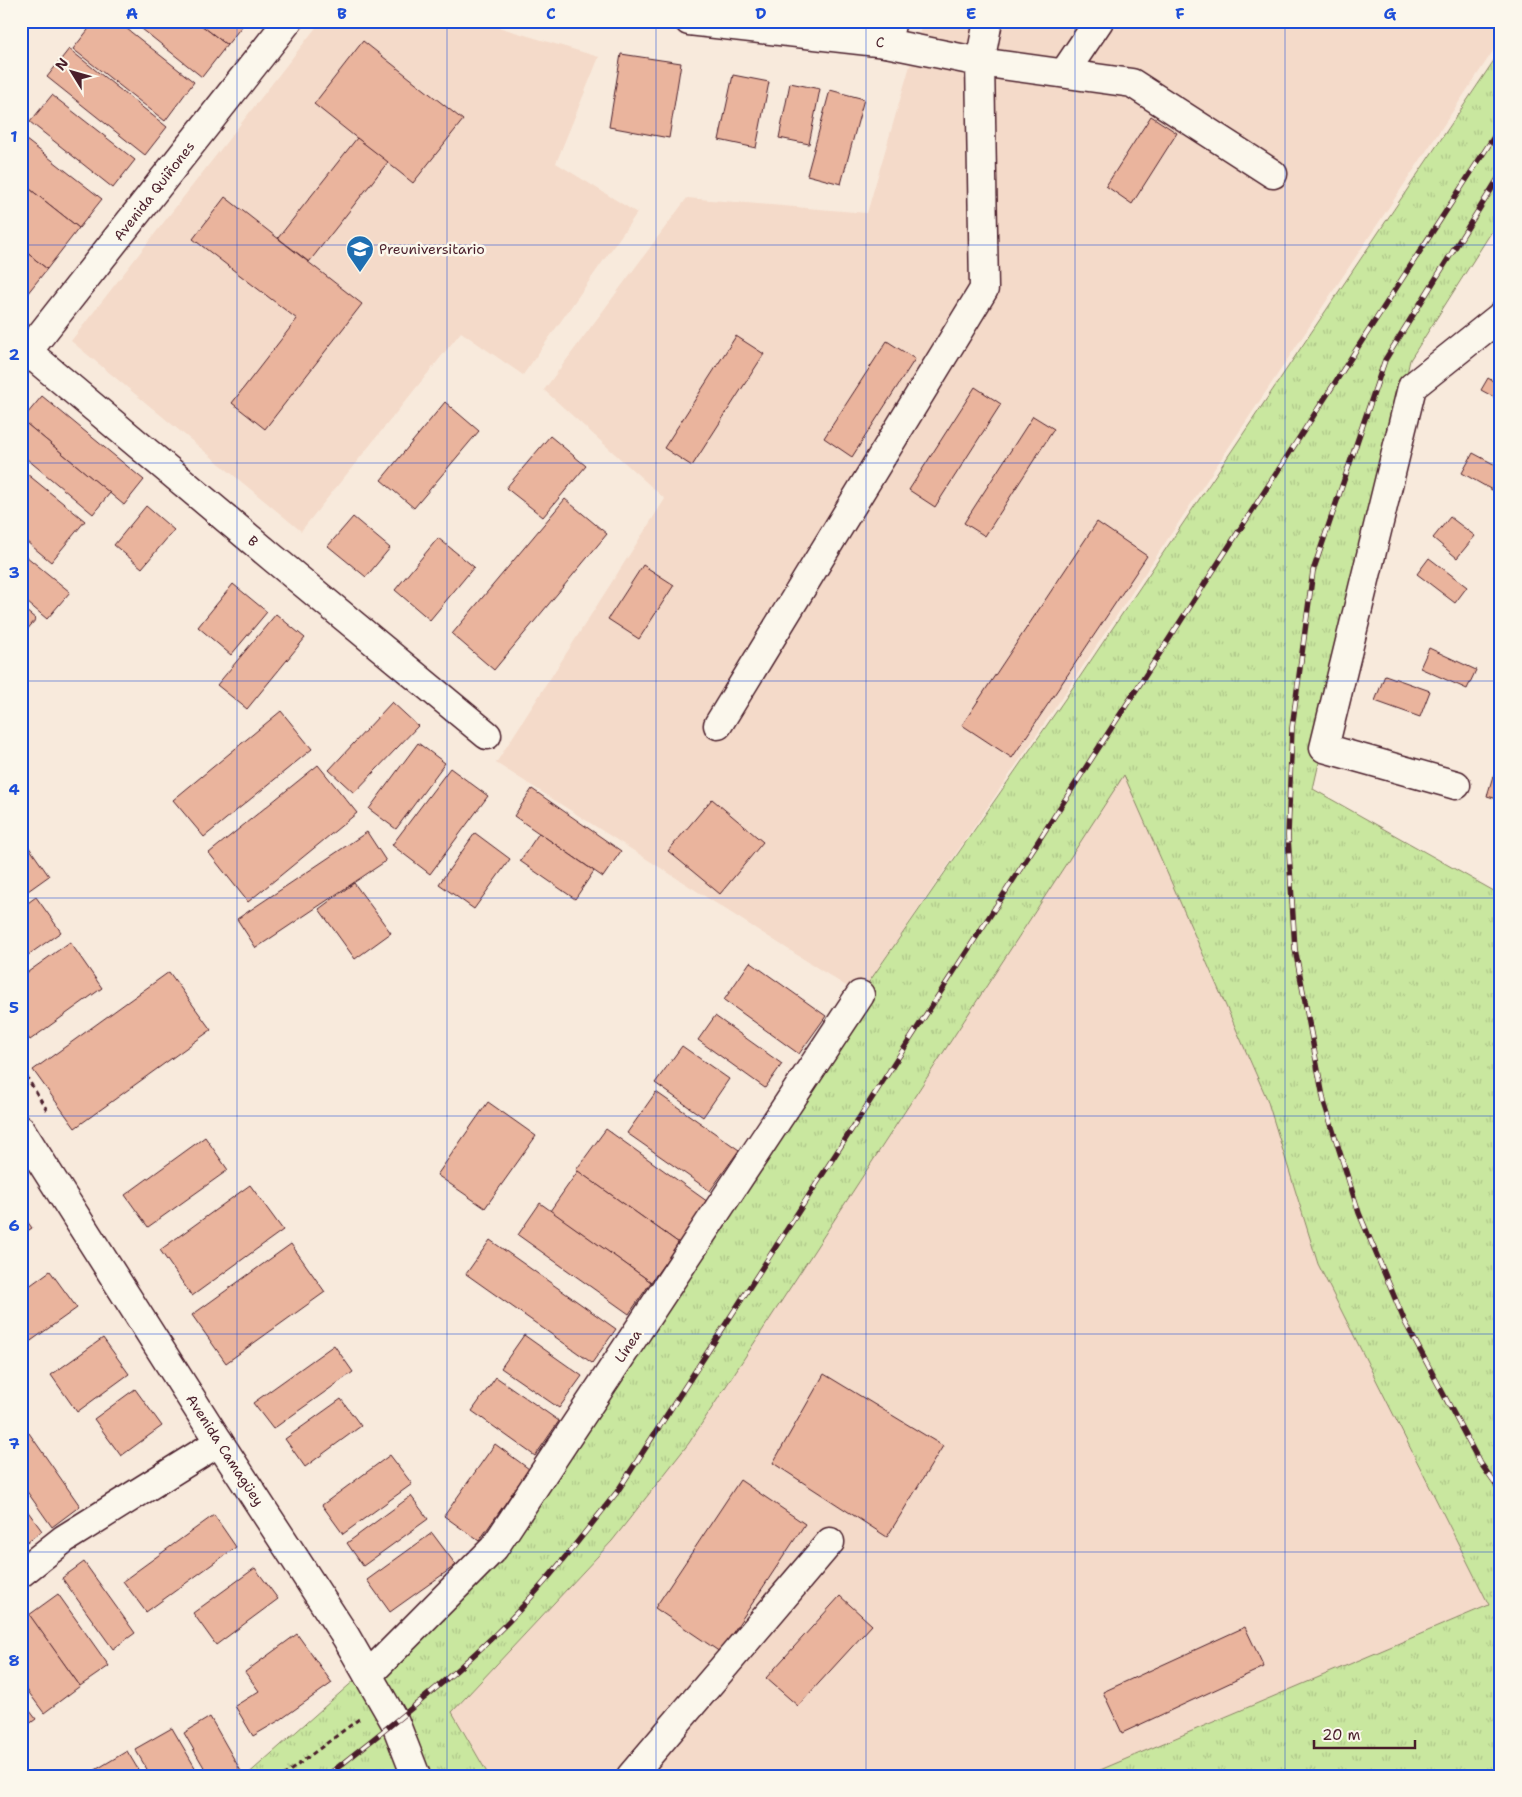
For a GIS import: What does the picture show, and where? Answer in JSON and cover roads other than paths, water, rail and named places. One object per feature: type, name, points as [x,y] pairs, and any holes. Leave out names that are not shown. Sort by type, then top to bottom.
[{"type":"street","name":"Avenida Quiñones","points":[[24,353],[288,21]]},
{"type":"street","name":"C","points":[[689,21],[889,32],[980,62],[1132,83],[1273,174]]},
{"type":"street","points":[[718,725],[984,289],[980,62],[988,21]]},
{"type":"street","points":[[1064,73],[1099,21]]},
{"type":"street","points":[[1456,785],[1324,748],[1412,387],[1501,316]]},
{"type":"street","name":"B","points":[[24,353],[487,735]]},
{"type":"street","name":"Línea","points":[[368,1675],[494,1548],[860,995]]},
{"type":"street","name":"Avenida Camagüey","points":[[21,1130],[219,1442],[346,1637],[395,1722],[416,1776]]},
{"type":"street","points":[[21,1573],[64,1539],[219,1442]]},
{"type":"street","points":[[631,1776],[830,1542]]},
{"type":"railway","points":[[327,1776],[420,1701],[488,1642],[537,1590],[617,1492],[1501,126]]},
{"type":"railway","points":[[1501,174],[1385,360],[1313,571],[1292,728],[1288,836],[1295,949],[1324,1102],[1359,1213],[1405,1322],[1479,1461],[1501,1492]]},
{"type":"place","name":"Preuniversitario","points":[[360,273]]}]
